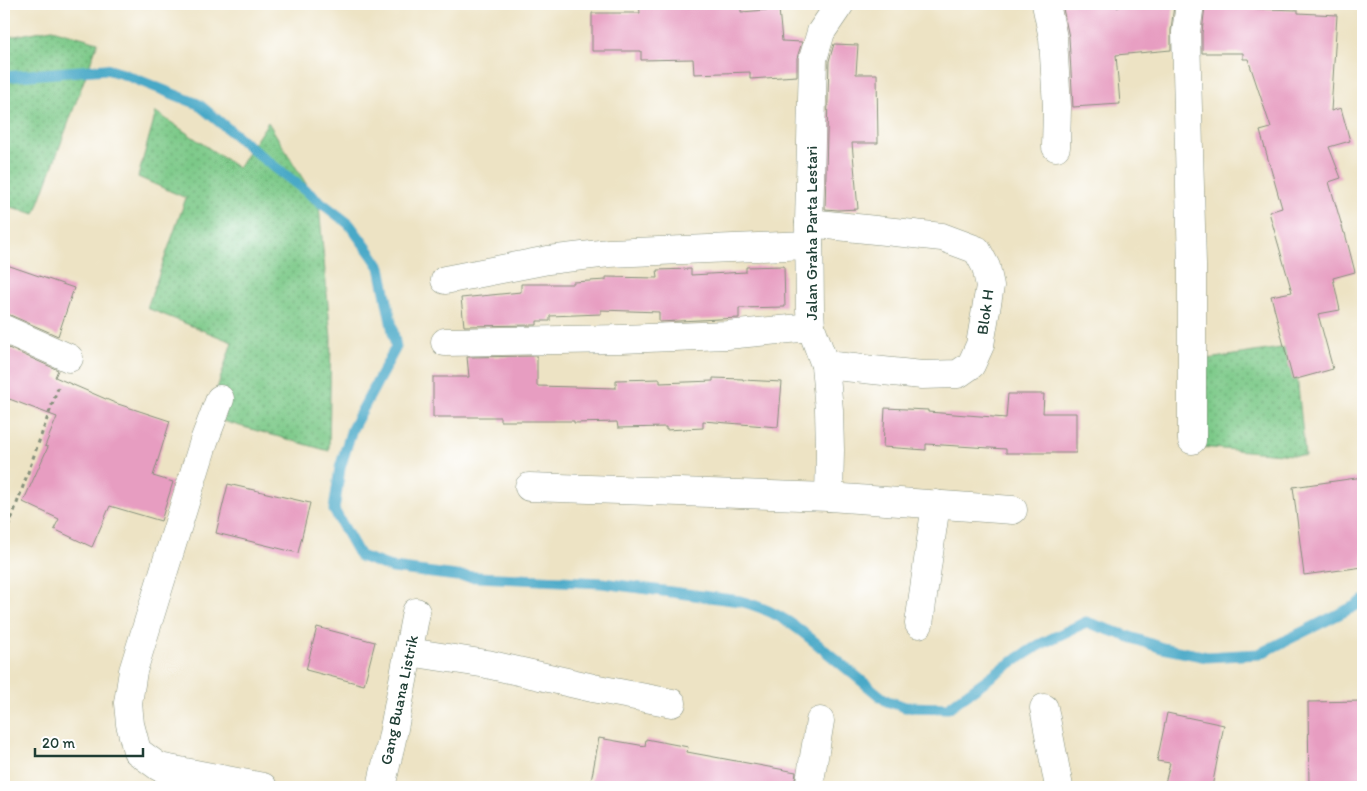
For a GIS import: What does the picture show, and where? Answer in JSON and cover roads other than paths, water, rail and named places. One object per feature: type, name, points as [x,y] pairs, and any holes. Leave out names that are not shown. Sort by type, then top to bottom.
[{"type":"street","name":"Jalan Graha Parta Lestari","points":[[829,497],[830,418],[825,365],[811,327],[809,234],[813,59],[821,32],[840,4]]},
{"type":"street","points":[[1046,4],[1053,38],[1057,106],[1056,147]]},
{"type":"street","points":[[1190,4],[1186,32],[1192,264],[1192,440]]},
{"type":"street","name":"Blok H","points":[[445,280],[548,260],[609,253],[701,249],[809,234],[942,237],[977,250],[986,267],[990,286],[980,345],[971,365],[958,374],[922,375],[825,365]]},
{"type":"street","points":[[445,342],[727,335],[811,327]]},
{"type":"street","points":[[4,329],[68,358]]},
{"type":"street","points":[[220,399],[204,441],[132,671],[128,703],[130,724],[137,752],[159,767],[263,787]]},
{"type":"street","points":[[529,487],[829,497],[1014,510]]},
{"type":"street","points":[[919,624],[936,504]]},
{"type":"street","name":"Gang Buana Listrik","points":[[381,787],[416,612]]},
{"type":"street","points":[[409,652],[487,664],[672,703]]},
{"type":"street","points":[[1044,708],[1059,787]]},
{"type":"street","points":[[808,787],[820,721]]},
{"type":"waterway","points":[[4,77],[106,69],[198,104],[263,158],[349,224],[380,267],[396,347],[352,429],[340,468],[334,510],[360,556],[393,568],[457,576],[602,583],[740,601],[766,610],[788,622],[880,696],[887,701],[905,707],[948,708],[1000,670],[1039,645],[1086,622],[1162,648],[1207,657],[1259,654],[1363,601]]}]
